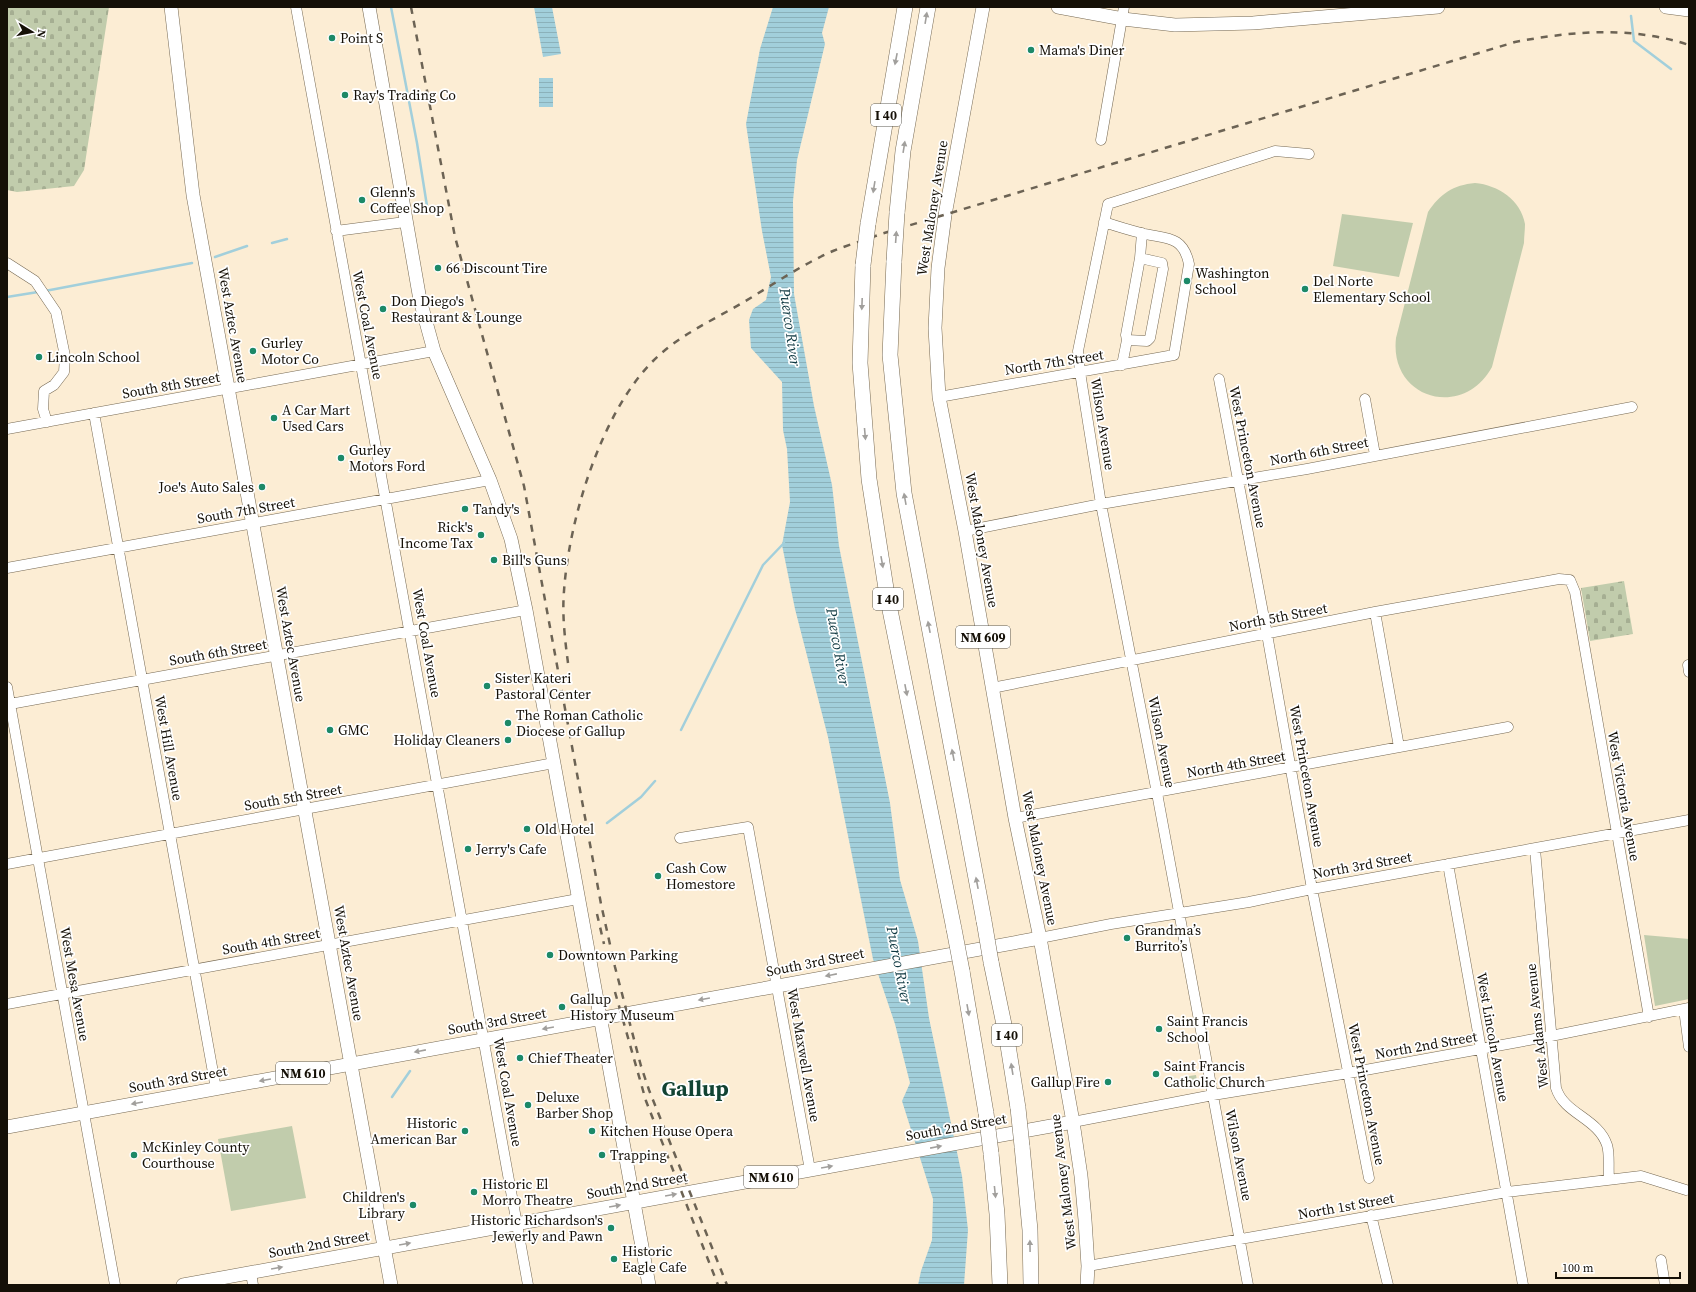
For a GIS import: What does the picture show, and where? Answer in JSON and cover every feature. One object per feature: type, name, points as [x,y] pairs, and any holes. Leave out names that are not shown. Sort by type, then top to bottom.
[{"type":"highway","name":"I 40","points":[[904,7],[868,224],[863,265],[860,363],[869,479],[888,595],[962,971],[986,1113],[997,1214],[1000,1285]]},
{"type":"highway","name":"I 40","points":[[928,7],[903,151],[897,213],[890,355],[904,493],[991,962],[1007,1039],[1018,1108],[1030,1230],[1031,1285]]},
{"type":"main road","name":"West Aztec Avenue","points":[[171,7],[192,195],[253,523],[390,1285]]},
{"type":"main road","points":[[369,7],[405,222],[420,300],[434,351],[490,480],[511,539],[526,610],[648,1285]]},
{"type":"main road","name":"West Maloney Avenue","points":[[983,7],[945,215],[938,268],[935,328],[939,397],[965,531],[1015,818],[1040,938],[1073,1122],[1081,1176],[1088,1266]]},
{"type":"main road","points":[[1058,7],[1124,13],[1175,25],[1253,23],[1438,7]]},
{"type":"main road","points":[[1666,7],[1689,10]]},
{"type":"main road","name":"South 3rd Street","points":[[7,1127],[484,1038],[777,986],[929,956],[1040,938]]},
{"type":"main road","name":"South 2nd Street","points":[[183,1285],[252,1279],[384,1248],[1073,1122]]},
{"type":"main road","name":"NM 609","points":[[1087,1285],[1088,1266]]},
{"type":"street","name":"West Coal Avenue","points":[[296,7],[463,920],[528,1285]]},
{"type":"street","points":[[1101,140],[1124,13]]},
{"type":"street","name":"Wilson Avenue","points":[[1248,1285],[1158,793],[1101,504],[1078,351],[1108,204],[1275,151],[1309,154]]},
{"type":"street","points":[[336,231],[405,222]]},
{"type":"street","points":[[1104,222],[1142,234],[1140,258],[1122,365]]},
{"type":"street","name":"North 7th Street","points":[[939,397],[1174,355],[1186,286],[1189,264],[1188,258],[1184,251],[1168,237],[1142,234]]},
{"type":"street","points":[[1127,340],[1147,341],[1150,338],[1163,269],[1162,263],[1140,258]]},
{"type":"street","points":[[7,263],[35,281],[56,312],[65,356],[64,372],[54,385],[44,392],[43,409],[47,422]]},
{"type":"street","name":"South 8th Street","points":[[7,429],[434,351]]},
{"type":"street","name":"West Princeton Avenue","points":[[1219,379],[1267,634],[1312,889],[1369,1178]]},
{"type":"street","points":[[1365,399],[1375,455]]},
{"type":"street","name":"North 6th Street","points":[[965,531],[1101,504],[1239,481],[1632,407]]},
{"type":"street","name":"West Hill Avenue","points":[[94,413],[216,1089]]},
{"type":"street","name":"South 7th Street","points":[[7,568],[490,480]]},
{"type":"street","name":"North 5th Street","points":[[992,688],[1374,612],[1559,579],[1570,580]]},
{"type":"street","name":"West Victoria Avenue","points":[[1570,580],[1576,592],[1616,834],[1649,1017]]},
{"type":"street","name":"South 6th Street","points":[[10,704],[526,610]]},
{"type":"street","points":[[1374,612],[1399,747]]},
{"type":"street","name":"West Mesa Avenue","points":[[7,687],[115,1285]]},
{"type":"street","name":"North 4th Street","points":[[1015,818],[1158,793],[1508,727]]},
{"type":"street","name":"South 5th Street","points":[[38,858],[554,763]]},
{"type":"street","name":"North 3rd Street","points":[[1040,938],[1111,924],[1179,914],[1689,820]]},
{"type":"street","name":"West Maxwell Avenue","points":[[680,838],[748,827],[810,1170]]},
{"type":"street","name":"West Adams Avenue","points":[[1534,849],[1556,1088],[1559,1098],[1595,1127],[1603,1136],[1607,1146],[1609,1179]]},
{"type":"street","points":[[7,864],[38,858]]},
{"type":"street","name":"West Lincoln Avenue","points":[[1448,864],[1507,1192],[1522,1285]]},
{"type":"street","name":"South 4th Street","points":[[62,994],[578,899]]},
{"type":"street","points":[[7,1004],[62,994]]},
{"type":"street","points":[[1686,1009],[1689,1047]]},
{"type":"street","name":"North 2nd Street","points":[[1073,1122],[1213,1095],[1349,1073],[1481,1049],[1686,1009]]},
{"type":"street","name":"North 1st Street","points":[[1088,1266],[1507,1192],[1609,1179],[1641,1176],[1686,1190]]},
{"type":"street","points":[[1371,1215],[1388,1285]]},
{"type":"street","points":[[1661,1260],[1665,1285]]},
{"type":"green space","points":[[7,7],[109,7],[84,170],[74,186],[17,192],[7,190]]},
{"type":"green space","points":[[1475,183],[1484,184],[1500,191],[1507,195],[1519,208],[1523,215],[1525,224],[1524,243],[1492,367],[1479,383],[1464,393],[1447,397],[1430,395],[1416,388],[1404,376],[1397,359],[1396,338],[1428,212],[1442,195],[1454,188]]},
{"type":"green space","points":[[1342,214],[1413,223],[1399,277],[1333,266]]},
{"type":"green space","points":[[1624,581],[1633,634],[1590,641],[1581,588]]},
{"type":"green space","points":[[1644,935],[1689,939],[1689,999],[1655,1006]]},
{"type":"green space","points":[[1196,1075],[1198,1086],[1185,1089],[1183,1077]]},
{"type":"green space","points":[[292,1126],[306,1198],[231,1211],[218,1139]]},
{"type":"water","points":[[534,7],[552,7],[561,54],[543,57]]},
{"type":"water","name":"Puerco River","points":[[773,7],[829,7],[822,33],[825,44],[797,160],[793,201],[794,294],[814,406],[832,485],[839,546],[890,803],[900,880],[918,941],[929,1018],[962,1176],[968,1230],[964,1285],[918,1285],[921,1271],[932,1240],[933,1199],[902,1101],[910,1083],[895,1024],[873,959],[828,737],[795,609],[782,545],[790,502],[787,449],[783,430],[782,382],[751,348],[749,320],[753,309],[766,300],[771,277],[762,231],[746,124],[760,49]]},
{"type":"water","points":[[539,78],[553,78],[553,107],[539,107]]},
{"type":"waterway","points":[[391,7],[417,143],[427,206],[423,212]]},
{"type":"waterway","points":[[1631,16],[1634,41],[1671,69]]},
{"type":"waterway","points":[[272,243],[287,239]]},
{"type":"waterway","points":[[215,257],[247,246]]},
{"type":"waterway","points":[[45,291],[192,263]]},
{"type":"waterway","points":[[7,297],[38,292]]},
{"type":"waterway","points":[[681,730],[763,565],[784,543]]},
{"type":"waterway","points":[[607,823],[641,797],[655,781]]},
{"type":"waterway","points":[[392,1097],[410,1071]]},
{"type":"railway","points":[[411,7],[455,237],[524,486],[601,904],[615,967],[641,1066],[649,1090],[727,1285]]},
{"type":"railway","points":[[568,663],[563,600],[567,563],[573,532],[591,468],[603,438],[618,409],[634,383],[653,361],[679,339],[741,304],[806,264],[833,251],[881,234],[1515,42],[1559,35],[1602,32],[1646,35],[1689,45]]},
{"type":"railway","points":[[597,914],[604,944]]},
{"type":"railway","points":[[615,992],[646,1101],[718,1285]]},
{"type":"place","name":"Point S","points":[[332,38]]},
{"type":"place","name":"Mama's Diner","points":[[1031,50]]},
{"type":"place","name":"Ray's Trading Co","points":[[345,95]]},
{"type":"place","name":"Glenn's Coffee Shop","points":[[362,200]]},
{"type":"place","name":"66 Discount Tire","points":[[438,268]]},
{"type":"place","name":"Washington School","points":[[1187,281]]},
{"type":"place","name":"Del Norte Elementary School","points":[[1305,289]]},
{"type":"place","name":"Don Diego's Restaurant & Lounge","points":[[383,309]]},
{"type":"place","name":"Gurley Motor Co","points":[[253,351]]},
{"type":"place","name":"Lincoln School","points":[[39,357]]},
{"type":"place","name":"A Car Mart Used Cars","points":[[274,418]]},
{"type":"place","name":"Gurley Motors Ford","points":[[341,458]]},
{"type":"place","name":"Joe's Auto Sales","points":[[262,487]]},
{"type":"place","name":"Tandy's","points":[[465,509]]},
{"type":"place","name":"Rick's Income Tax","points":[[481,535]]},
{"type":"place","name":"Bill's Guns","points":[[494,560]]},
{"type":"place","name":"Sister Kateri Pastoral Center","points":[[487,686]]},
{"type":"place","name":"The Roman Catholic Diocese of Gallup","points":[[508,723]]},
{"type":"place","name":"GMC","points":[[330,730]]},
{"type":"place","name":"Holiday Cleaners","points":[[508,740]]},
{"type":"place","name":"Old Hotel","points":[[527,829]]},
{"type":"place","name":"Jerry's Cafe","points":[[468,849]]},
{"type":"place","name":"Cash Cow Homestore","points":[[658,876]]},
{"type":"place","name":"Grandma’s Burrito’s","points":[[1127,938]]},
{"type":"place","name":"Downtown Parking","points":[[550,955]]},
{"type":"place","name":"Gallup History Museum","points":[[562,1007]]},
{"type":"place","name":"Saint Francis School","points":[[1159,1029]]},
{"type":"place","name":"Chief Theater","points":[[520,1058]]},
{"type":"place","name":"Saint Francis Catholic Church","points":[[1156,1074]]},
{"type":"place","name":"Gallup Fire","points":[[1108,1082]]},
{"type":"place","name":"Deluxe Barber Shop","points":[[528,1105]]},
{"type":"place","name":"Historic American Bar","points":[[465,1131]]},
{"type":"place","name":"Kitchen House Opera","points":[[592,1131]]},
{"type":"place","name":"McKinley County Courthouse","points":[[134,1155]]},
{"type":"place","name":"Trapping","points":[[602,1155]]},
{"type":"place","name":"Historic El Morro Theatre","points":[[474,1192]]},
{"type":"place","name":"Children's Library","points":[[413,1205]]},
{"type":"place","name":"Historic Richardson's Jewerly and Pawn","points":[[611,1228]]},
{"type":"place","name":"Historic Eagle Cafe","points":[[614,1259]]},
{"type":"district","name":"Gallup","points":[[695,1088]]}]
